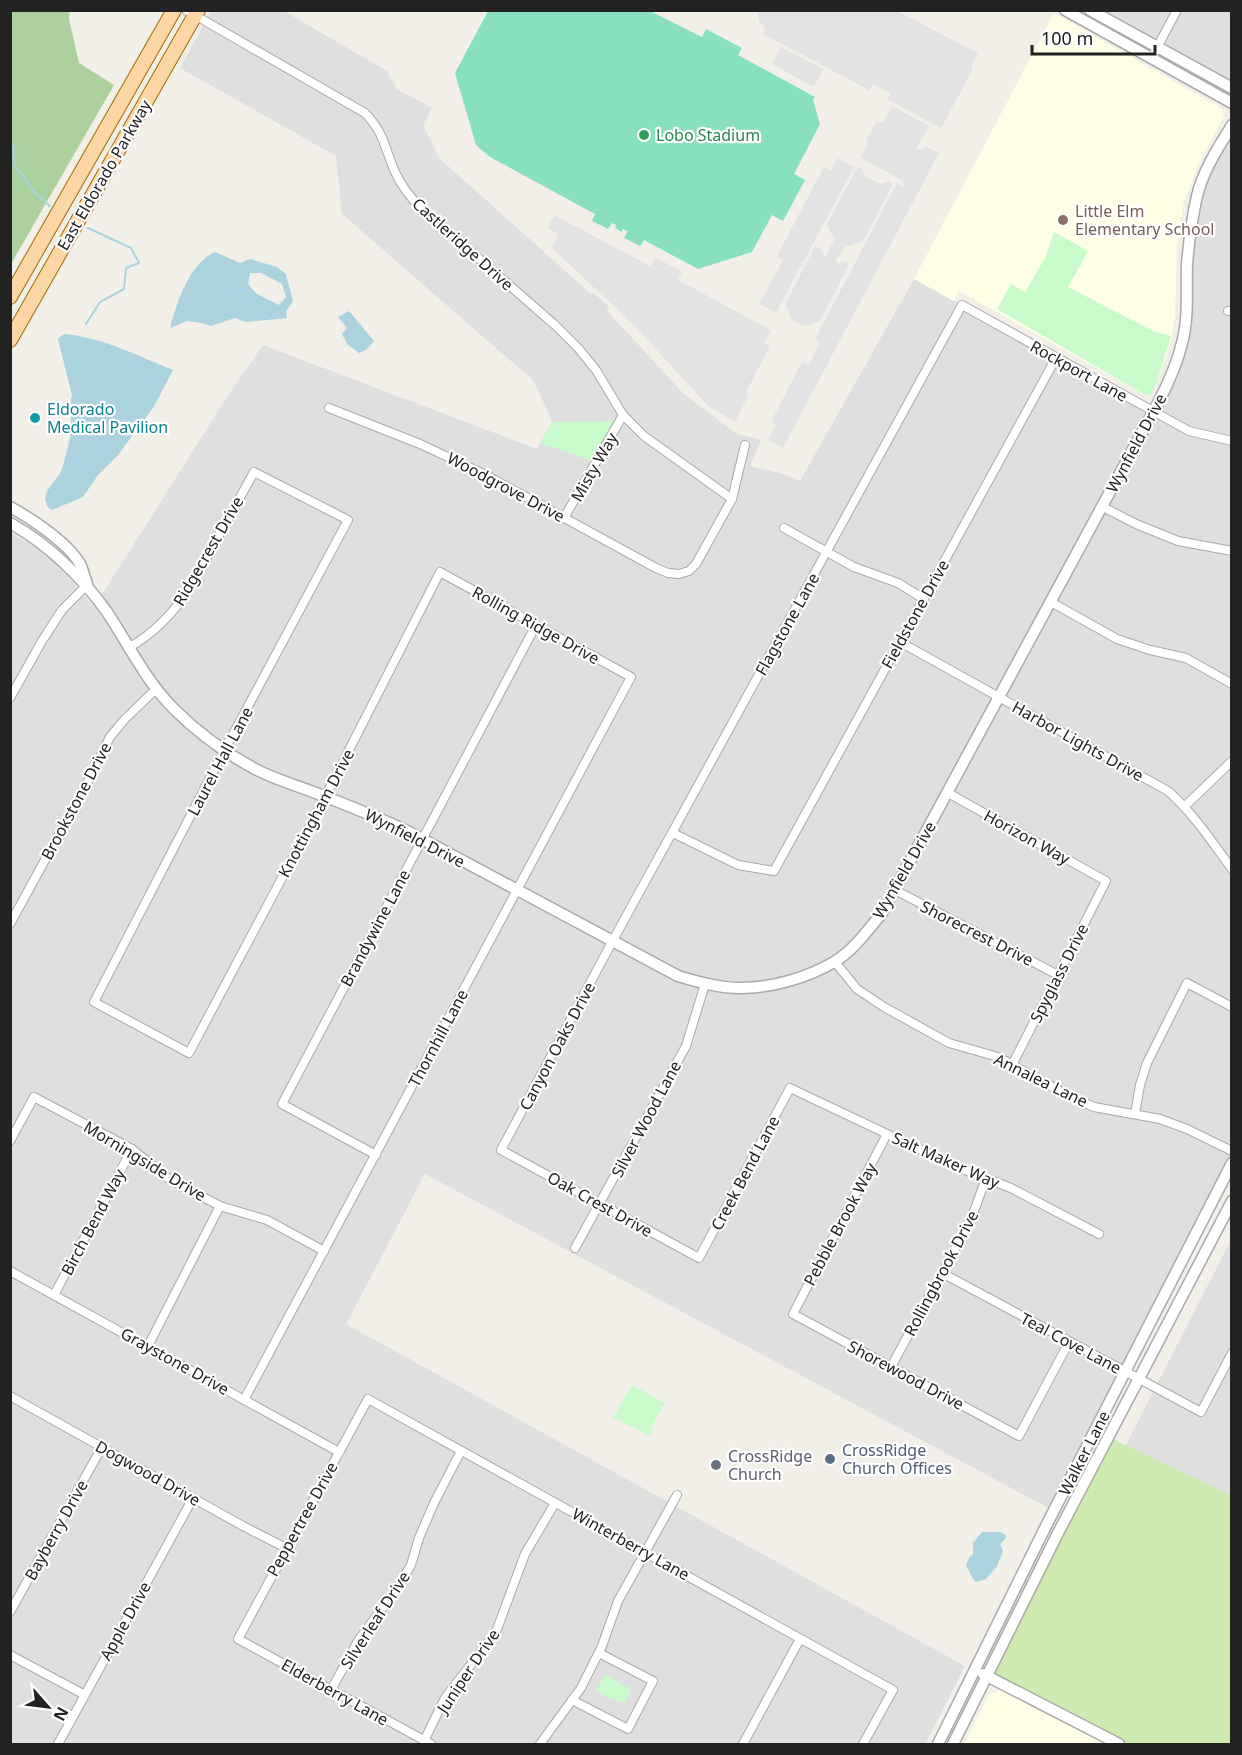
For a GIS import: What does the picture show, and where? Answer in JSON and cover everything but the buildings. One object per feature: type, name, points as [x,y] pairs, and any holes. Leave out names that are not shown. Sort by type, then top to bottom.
[{"type":"main road","name":"East Eldorado Parkway","points":[[10,297],[174,10]]},
{"type":"main road","name":"East Eldorado Parkway","points":[[10,340],[193,12]]},
{"type":"street","points":[[1065,10],[1232,103]]},
{"type":"street","points":[[1090,10],[1232,88]]},
{"type":"street","points":[[1151,59],[1176,10]]},
{"type":"street","name":"Castleridge Drive","points":[[193,12],[365,113],[382,133],[395,172],[410,196],[578,348],[596,370],[624,415],[652,443],[732,499]]},
{"type":"street","name":"Wynfield Drive","points":[[10,523],[33,537],[87,585],[156,689],[174,709],[224,751],[259,771],[375,816],[678,976],[705,984],[741,988],[777,983],[810,974],[835,962],[863,937],[882,913],[1154,413],[1171,377],[1182,342],[1187,311],[1187,266],[1198,193],[1213,156],[1232,125]]},
{"type":"street","name":"Rockport Lane","points":[[962,305],[1189,431],[1232,441]]},
{"type":"street","name":"Flagstone Lane","points":[[612,942],[962,305]]},
{"type":"street","name":"Fieldstone Drive","points":[[673,833],[738,865],[774,871],[1056,358]]},
{"type":"street","name":"Woodgrove Drive","points":[[329,408],[446,455],[668,573],[679,574],[689,571],[696,564],[732,499]]},
{"type":"street","name":"Misty Way","points":[[564,518],[624,415]]},
{"type":"street","points":[[732,499],[745,445]]},
{"type":"street","name":"Ridgecrest Drive","points":[[128,648],[148,637],[179,604],[254,472],[348,520]]},
{"type":"street","name":"Wynfield Drive","points":[[10,507],[44,528],[72,554],[80,564],[87,585]]},
{"type":"street","points":[[1103,507],[1136,525],[1179,541],[1232,551]]},
{"type":"street","name":"Laurel Hall Lane","points":[[189,1053],[94,1002],[224,751],[348,520]]},
{"type":"street","points":[[784,528],[854,567],[898,583],[924,599]]},
{"type":"street","name":"Rolling Ridge Drive","points":[[440,572],[632,677]]},
{"type":"street","name":"Knottingham Drive","points":[[189,1053],[325,797],[440,572]]},
{"type":"street","points":[[10,698],[62,610],[87,585]]},
{"type":"street","points":[[1051,602],[1117,639],[1185,658],[1232,684]]},
{"type":"street","name":"Brandywine Lane","points":[[376,1155],[282,1104],[536,625]]},
{"type":"street","name":"Harbor Lights Drive","points":[[900,642],[1168,791],[1185,806],[1232,869]]},
{"type":"street","name":"Thornhill Lane","points":[[244,1400],[632,677]]},
{"type":"street","name":"Brookstone Drive","points":[[10,924],[110,736],[156,689]]},
{"type":"street","points":[[1185,806],[1232,761]]},
{"type":"street","name":"Horizon Way","points":[[948,794],[1107,881]]},
{"type":"street","name":"Spyglass Drive","points":[[1012,1065],[1107,881]]},
{"type":"street","name":"Shorecrest Drive","points":[[895,890],[1058,975]]},
{"type":"street","name":"Canyon Oaks Drive","points":[[501,1150],[612,942]]},
{"type":"street","name":"Annalea Lane","points":[[835,962],[857,989],[884,1007],[949,1043],[998,1057],[1094,1107],[1160,1119],[1187,1129],[1232,1151]]},
{"type":"street","points":[[1135,1114],[1140,1085],[1148,1063],[1187,983],[1232,1007]]},
{"type":"street","name":"Silver Wood Lane","points":[[575,1248],[686,1046],[705,984]]},
{"type":"street","name":"Salt Maker Way","points":[[790,1088],[957,1167],[1011,1188],[1099,1234]]},
{"type":"street","name":"Creek Bend Lane","points":[[699,1258],[790,1088]]},
{"type":"street","name":"Morningside Drive","points":[[10,1141],[34,1097],[132,1149],[169,1179],[220,1206],[267,1220],[324,1251]]},
{"type":"street","name":"Pebble Brook Way","points":[[793,1314],[887,1134]]},
{"type":"street","name":"Birch Bend Way","points":[[54,1295],[132,1149]]},
{"type":"street","name":"Oak Crest Drive","points":[[501,1150],[699,1258]]},
{"type":"street","name":"Walker Lane","points":[[953,1744],[1058,1533],[1109,1437],[1160,1305],[1232,1163]]},
{"type":"street","name":"Rollingbrook Drive","points":[[891,1367],[972,1217],[986,1178]]},
{"type":"street","points":[[1217,1229],[1232,1190]]},
{"type":"street","name":"Walker Lane","points":[[938,1744],[1046,1526],[1232,1201]]},
{"type":"street","points":[[148,1346],[220,1206]]},
{"type":"street","name":"Graystone Drive","points":[[10,1271],[339,1452]]},
{"type":"street","name":"Teal Cove Lane","points":[[942,1273],[1201,1412],[1232,1353]]},
{"type":"street","name":"Shorewood Drive","points":[[793,1314],[1019,1436],[1069,1342]]},
{"type":"street","name":"Dogwood Drive","points":[[11,1397],[286,1548]]},
{"type":"street","name":"Peppertree Drive","points":[[238,1639],[368,1400]]},
{"type":"street","name":"Winterberry Lane","points":[[368,1400],[893,1690],[863,1744]]},
{"type":"street","name":"Bayberry Drive","points":[[10,1612],[102,1447]]},
{"type":"street","name":"Silverleaf Drive","points":[[331,1690],[358,1641],[396,1590],[411,1565],[419,1538],[434,1503],[461,1451]]},
{"type":"street","points":[[540,1744],[581,1688],[599,1653],[618,1601],[677,1495]]},
{"type":"street","name":"Apple Drive","points":[[57,1744],[193,1498]]},
{"type":"street","name":"Juniper Drive","points":[[428,1743],[445,1698],[496,1632],[525,1554],[555,1503]]},
{"type":"street","points":[[1046,1526],[1058,1533]]},
{"type":"street","name":"Elderberry Lane","points":[[238,1639],[428,1743]]},
{"type":"street","points":[[743,1744],[800,1639]]},
{"type":"street","points":[[572,1700],[628,1729],[653,1681],[599,1653]]},
{"type":"street","points":[[10,1655],[84,1695]]},
{"type":"street","points":[[976,1670],[1119,1744]]},
{"type":"shaded area","points":[[758,10],[897,11],[978,53],[971,67],[973,69],[941,128],[888,100],[890,93],[873,84],[869,90],[763,34],[765,28],[759,21]]},
{"type":"shaded area","points":[[211,11],[284,11],[387,71],[397,89],[432,108],[423,125],[439,158],[591,294],[593,293],[609,306],[607,311],[683,393],[735,433],[761,440],[750,466],[784,474],[800,481],[914,279],[1154,412],[1182,341],[1195,205],[1231,125],[1231,1164],[1054,1511],[425,1174],[346,1324],[965,1666],[925,1744],[11,1744],[10,533],[34,546],[60,567],[94,607],[229,394],[263,345],[537,449],[552,422],[534,381],[342,214],[336,156],[180,68]]},
{"type":"shaded area","points":[[1092,11],[1231,11],[1231,88]]},
{"type":"shaded area","name":"Little Elm Elementary School","points":[[1054,13],[1222,109],[1224,116],[1198,165],[1184,202],[1177,239],[1175,317],[1170,344],[1157,381],[1151,394],[1147,396],[959,291],[954,301],[914,279]]},
{"type":"shaded area","points":[[781,47],[823,69],[814,87],[772,64]]},
{"type":"shaded area","points":[[892,106],[929,126],[916,149],[922,149],[925,146],[939,153],[783,448],[768,440],[776,425],[771,422],[802,362],[809,365],[820,342],[815,339],[897,183],[902,187],[904,185],[903,181],[860,158],[877,121],[883,123]]},
{"type":"shaded area","points":[[837,158],[854,167],[776,313],[759,304],[783,260],[777,256],[824,167],[831,170]]},
{"type":"shaded area","points":[[862,167],[865,176],[881,184],[890,181],[892,186],[863,241],[845,247],[836,261],[838,264],[847,261],[849,266],[820,321],[804,326],[791,320],[786,303],[815,246],[821,249],[825,257],[834,240],[827,224],[857,168]]},
{"type":"shaded area","points":[[554,215],[650,266],[655,257],[682,272],[678,280],[771,330],[764,343],[770,346],[746,392],[749,394],[735,422],[708,406],[635,326],[552,248],[558,234],[548,228]]},
{"type":"shaded area","points":[[1231,1240],[1231,1744],[1107,1744],[1000,1690]]},
{"type":"shaded area","points":[[1000,1690],[1106,1744],[964,1744],[989,1694]]},
{"type":"green space","points":[[11,10],[70,11],[69,19],[79,63],[114,85],[11,264]]},
{"type":"green space","name":"Lobo Stadium","points":[[488,11],[650,11],[702,37],[706,29],[742,48],[738,55],[815,97],[813,100],[820,124],[794,174],[805,180],[783,221],[772,215],[752,252],[698,269],[644,240],[640,246],[624,238],[628,231],[623,229],[622,232],[612,223],[608,229],[592,221],[595,214],[490,157],[476,145],[455,73]]},
{"type":"green space","points":[[1054,232],[1088,251],[1068,287],[1153,331],[1171,336],[1151,394],[1147,396],[997,309],[1011,284],[1025,292],[1045,258]]},
{"type":"green space","points":[[613,421],[591,461],[540,443],[552,422]]},
{"type":"green space","points":[[632,1385],[665,1403],[650,1429],[653,1431],[651,1436],[613,1418]]},
{"type":"green space","points":[[1109,1437],[1231,1495],[1231,1744],[1122,1744],[987,1676]]},
{"type":"green space","points":[[605,1674],[631,1688],[625,1703],[610,1699],[596,1691]]},
{"type":"water","points":[[215,252],[240,263],[250,259],[277,267],[286,274],[293,301],[286,311],[287,318],[246,322],[235,318],[211,326],[187,321],[170,328],[185,285],[198,265]],"holes":[[[250,273],[261,273],[282,284],[286,297],[279,305],[257,294],[248,284]]]},
{"type":"water","points":[[349,311],[374,341],[366,350],[359,353],[347,344],[342,334],[347,328],[338,317]]},
{"type":"water","points":[[64,334],[106,343],[173,370],[153,408],[118,455],[98,475],[83,497],[52,510],[47,506],[45,499],[47,491],[63,466],[70,438],[69,408],[72,395],[58,339]]},
{"type":"water","points":[[982,1532],[1000,1532],[1006,1535],[1000,1544],[1003,1551],[997,1566],[986,1579],[975,1582],[966,1566],[973,1554],[973,1543]]},
{"type":"waterway","points":[[10,142],[13,144],[15,166],[35,193],[50,206]]},
{"type":"waterway","points":[[86,324],[100,302],[124,289],[126,268],[139,263],[131,248],[88,228]]},
{"type":"place","name":"Lobo Stadium","points":[[644,135]]},
{"type":"place","name":"Little Elm Elementary School","points":[[1063,220]]},
{"type":"place","name":"Eldorado Medical Pavilion","points":[[35,418]]},
{"type":"place","name":"CrossRidge Church Offices","points":[[830,1459]]},
{"type":"place","name":"CrossRidge Church","points":[[716,1465]]}]
